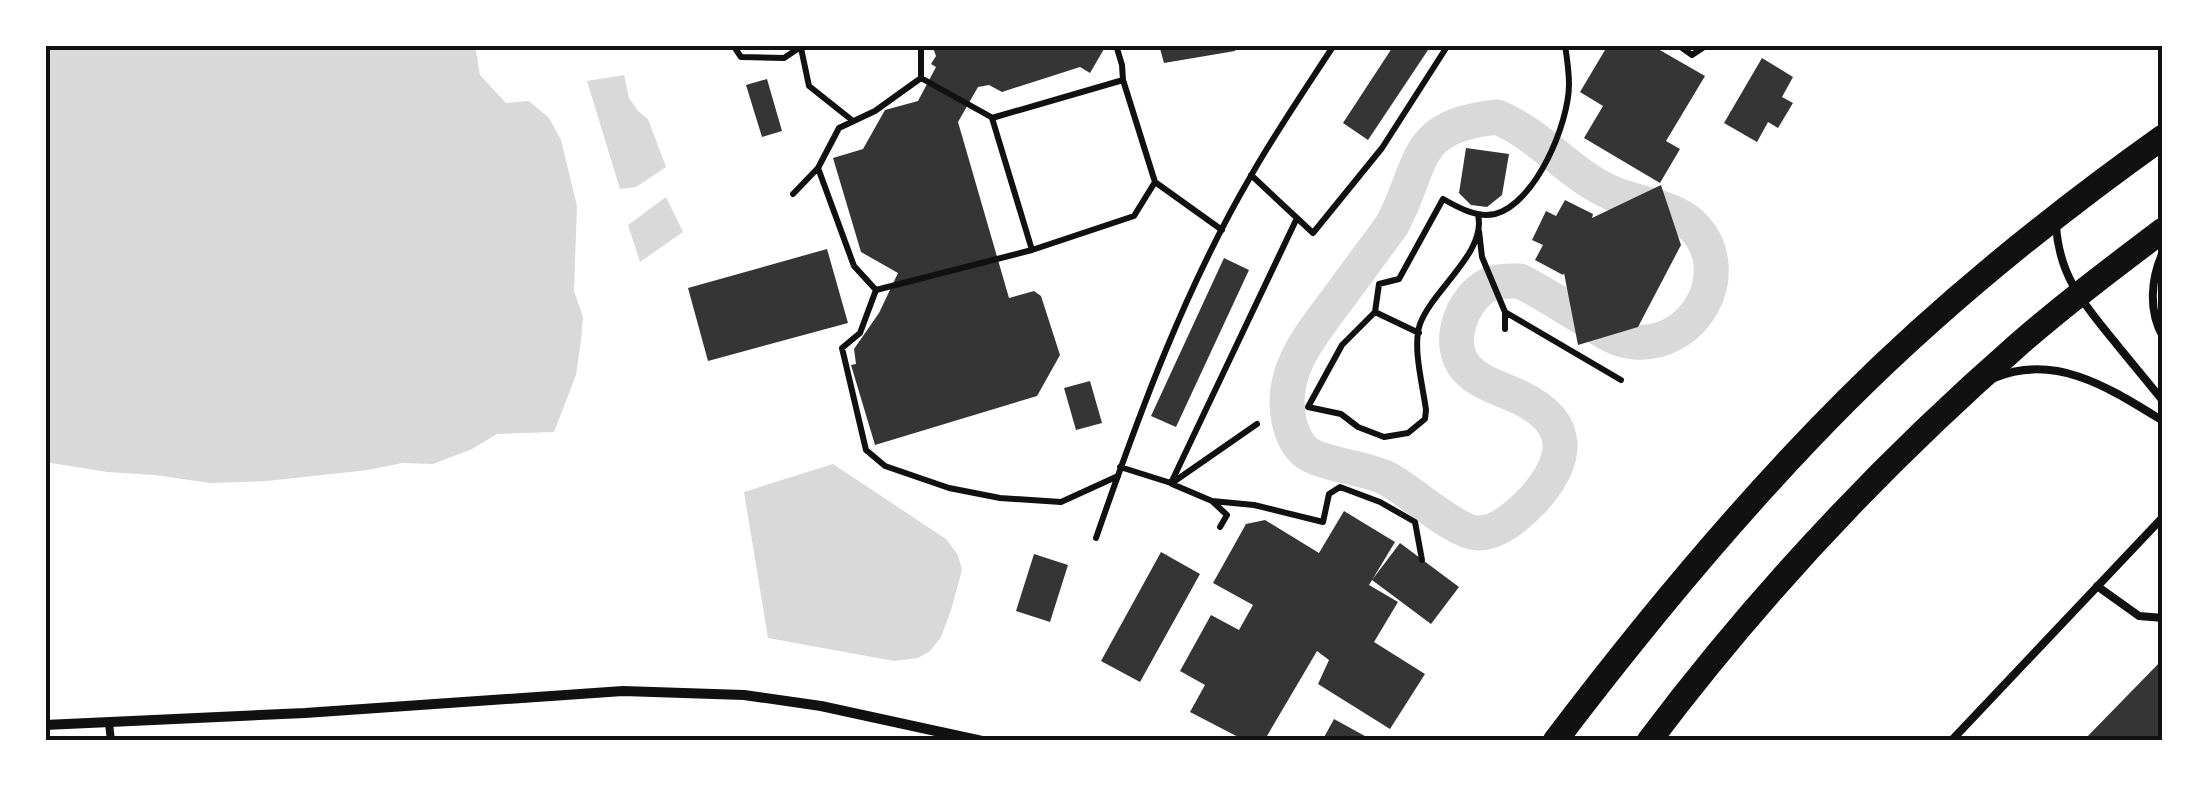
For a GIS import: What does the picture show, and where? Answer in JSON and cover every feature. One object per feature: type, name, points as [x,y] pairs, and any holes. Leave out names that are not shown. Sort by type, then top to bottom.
[{"type":"main road","points":[[1555,741],[1661,604],[1849,398],[2056,217],[2163,137]]},
{"type":"main road","points":[[1649,741],[1790,569],[1902,451],[2077,296],[2163,230]]},
{"type":"street","points":[[45,726],[305,714],[623,691],[744,695],[821,706],[982,741]]},
{"type":"lane","points":[[2056,217],[2057,247],[2077,296],[2163,401]]},
{"type":"lane","points":[[2163,252],[2153,282],[2153,307],[2163,337]]},
{"type":"lane","points":[[1968,390],[2010,372],[2064,370],[2120,394],[2163,421]]},
{"type":"lane","points":[[1952,741],[2163,516]]},
{"type":"lane","points":[[2097,586],[2139,616],[2163,618]]},
{"type":"lane","points":[[110,723],[111,741]]},
{"type":"path","points":[[733,45],[740,56],[784,58],[802,46],[808,86],[853,122]]},
{"type":"path","points":[[920,45],[921,78]]},
{"type":"path","points":[[1116,45],[1155,182],[1222,230]]},
{"type":"path","points":[[1096,538],[1158,367],[1222,230],[1251,175],[1334,45]]},
{"type":"path","points":[[1251,175],[1314,233],[1382,148],[1448,45]]},
{"type":"path","points":[[1478,215],[1480,225],[1466,261],[1440,290],[1420,323],[1416,341],[1425,420],[1408,433],[1384,437],[1358,427],[1341,414],[1308,407],[1342,345],[1375,312],[1379,284],[1399,279],[1444,199],[1478,215],[1497,214],[1524,196],[1538,177],[1560,129],[1570,87],[1565,45]]},
{"type":"path","points":[[1678,45],[1692,54],[1706,45]]},
{"type":"path","points":[[921,78],[992,118],[1032,250]]},
{"type":"path","points":[[793,194],[818,168],[839,128],[874,111],[921,78]]},
{"type":"path","points":[[992,118],[1123,80]]},
{"type":"path","points":[[818,168],[854,266],[876,290]]},
{"type":"path","points":[[876,290],[1032,250],[1134,216],[1155,182]]},
{"type":"path","points":[[1171,484],[1297,218]]},
{"type":"path","points":[[1478,230],[1482,257],[1505,312],[1506,329]]},
{"type":"path","points":[[876,290],[860,333],[842,348],[866,450],[885,466],[1000,498],[1061,502],[1119,471],[1171,484],[1212,501],[1254,505],[1322,522],[1329,494],[1340,487],[1380,502],[1415,522],[1422,560]]},
{"type":"path","points":[[1375,312],[1418,333]]},
{"type":"path","points":[[1505,312],[1621,380]]},
{"type":"path","points":[[1171,484],[1257,424]]},
{"type":"path","points":[[1212,501],[1226,516],[1220,527]]},
{"type":"shaded area","points":[[45,45],[475,45],[480,75],[506,103],[529,101],[549,118],[561,140],[577,206],[574,291],[583,317],[581,340],[576,375],[554,432],[497,434],[433,464],[402,463],[267,481],[210,483],[45,462]]},
{"type":"shaded area","points":[[624,75],[629,98],[648,119],[666,167],[636,187],[620,189],[587,81]]},
{"type":"shaded area","points":[[666,197],[683,232],[640,262],[628,225]]},
{"type":"shaded area","points":[[833,464],[946,539],[958,555],[962,570],[941,637],[918,658],[894,661],[768,638],[744,492]]},
{"type":"building","points":[[932,45],[1115,46],[1104,49],[1090,73],[1080,67],[1002,92],[989,85],[978,87],[958,122],[1009,298],[1034,291],[1041,296],[1060,355],[1037,396],[875,445],[851,365],[856,364],[854,349],[879,313],[898,273],[861,252],[833,158],[863,149],[885,110],[918,101],[936,67],[931,64],[936,56]]},
{"type":"building","points":[[1159,45],[1238,45],[1235,51],[1164,63]]},
{"type":"building","points":[[1394,45],[1420,45],[1428,50],[1368,140],[1343,123]]},
{"type":"building","points":[[1608,45],[1651,45],[1705,76],[1666,141],[1680,149],[1660,183],[1584,138],[1603,106],[1580,92]]},
{"type":"building","points":[[1762,58],[1793,77],[1782,97],[1793,103],[1778,128],[1768,122],[1757,142],[1724,123]]},
{"type":"building","points":[[767,79],[782,131],[762,137],[746,85]]},
{"type":"building","points":[[1466,148],[1509,154],[1502,195],[1487,207],[1471,205],[1459,193]]},
{"type":"building","points":[[1661,185],[1681,245],[1638,327],[1578,345],[1564,273],[1535,260],[1543,245],[1532,240],[1546,211],[1556,216],[1565,200],[1593,214],[1592,218]]},
{"type":"building","points":[[827,249],[848,323],[708,361],[688,288]]},
{"type":"building","points":[[1224,258],[1249,270],[1176,427],[1151,416]]},
{"type":"building","points":[[1090,381],[1102,423],[1076,430],[1064,388]]},
{"type":"building","points":[[1344,511],[1395,542],[1369,585],[1398,602],[1374,642],[1425,674],[1390,729],[1318,684],[1329,660],[1317,651],[1264,741],[1246,741],[1190,712],[1205,685],[1180,671],[1211,615],[1239,630],[1253,605],[1213,583],[1246,524],[1265,520],[1319,553]]},
{"type":"building","points":[[1400,543],[1459,587],[1431,624],[1372,580]]},
{"type":"building","points":[[1161,552],[1200,574],[1140,682],[1101,661]]},
{"type":"building","points":[[1034,554],[1068,565],[1050,622],[1016,611]]},
{"type":"building","points":[[2163,659],[2163,741],[2083,741]]},
{"type":"building","points":[[1334,719],[1374,741],[1322,741]]},
{"type":"waterway","points":[[1497,117],[1528,134],[1597,186],[1664,209],[1691,224],[1705,243],[1711,264],[1710,285],[1689,322],[1672,334],[1651,341],[1615,337],[1520,281],[1490,284],[1471,299],[1457,334],[1460,358],[1466,368],[1484,382],[1536,407],[1557,429],[1560,442],[1554,469],[1534,499],[1501,527],[1477,533],[1456,526],[1386,478],[1307,453],[1293,434],[1287,402],[1301,352],[1392,225],[1424,151],[1449,129],[1497,117]]}]
